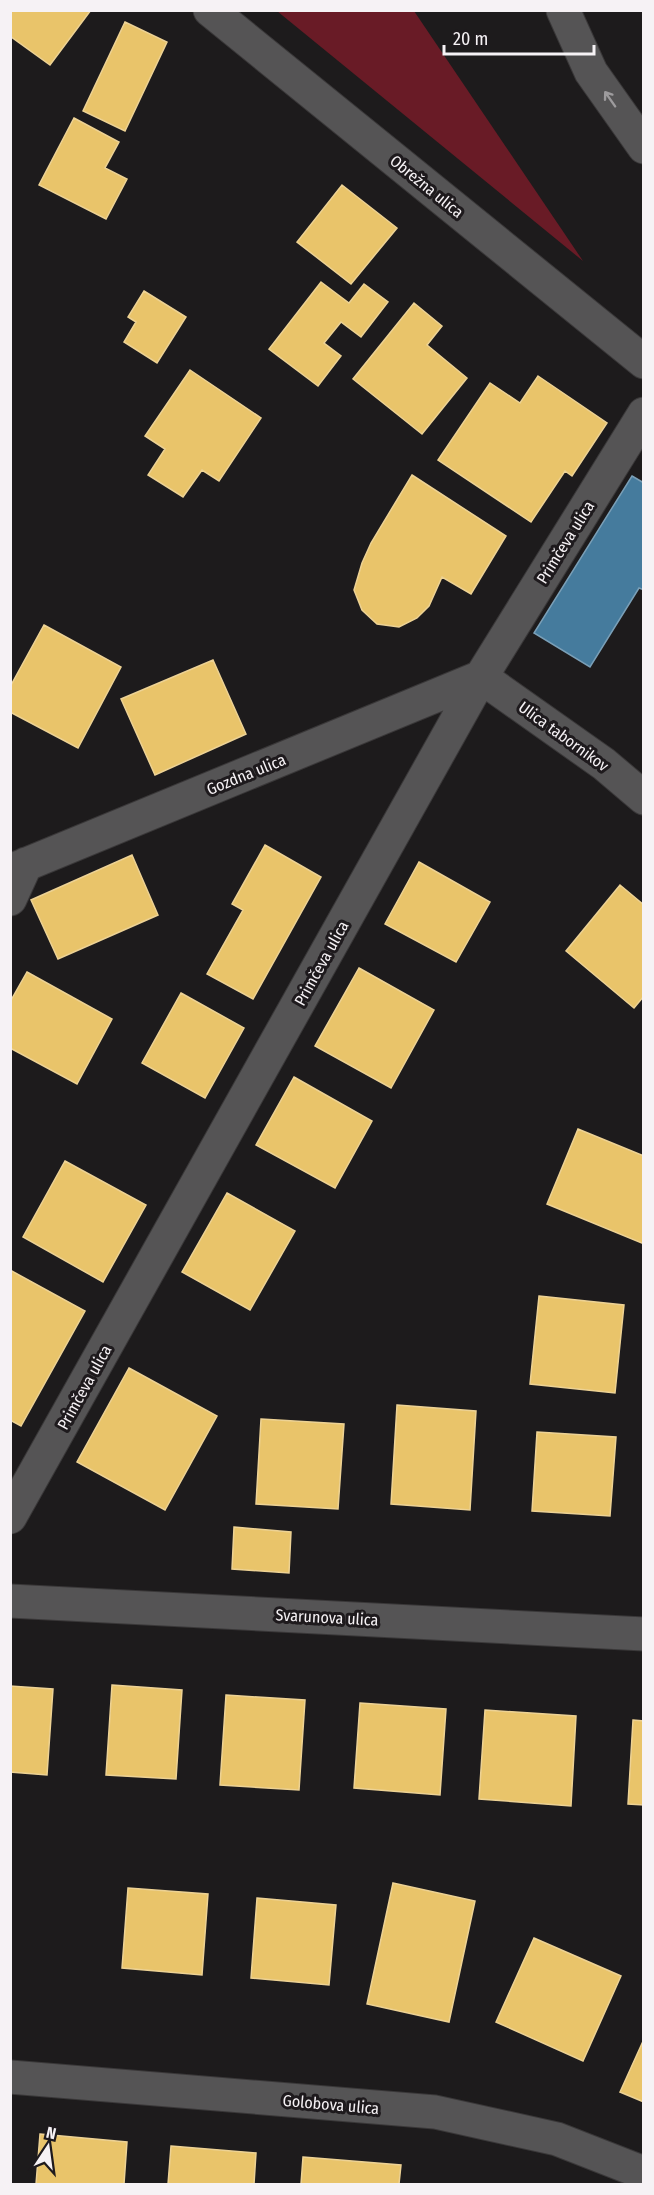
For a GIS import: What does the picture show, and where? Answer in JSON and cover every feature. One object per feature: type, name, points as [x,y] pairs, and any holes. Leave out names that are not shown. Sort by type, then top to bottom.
[{"type":"street","name":"Obrežna ulica","points":[[210,10],[644,362]]},
{"type":"street","points":[[563,10],[591,72],[644,147]]},
{"type":"street","name":"Primčeva ulica","points":[[10,1517],[481,677],[644,414]]},
{"type":"street","name":"Ulica tabornikov","points":[[481,677],[604,764],[644,798]]},
{"type":"street","name":"Gozdna ulica","points":[[18,867],[481,677]]},
{"type":"street","points":[[10,899],[18,867]]},
{"type":"street","name":"Svarunova ulica","points":[[10,1601],[644,1634]]},
{"type":"street","name":"Golobova ulica","points":[[10,2078],[435,2112],[557,2139],[644,2173]]},
{"type":"shaded area","points":[[277,11],[414,11],[583,261]]},
{"type":"building: Homes","points":[[10,10],[91,10],[50,65],[10,36]]},
{"type":"building: Homes","points":[[125,22],[167,42],[125,131],[83,111]]},
{"type":"building: Homes","points":[[74,118],[119,142],[105,168],[127,179],[106,219],[39,185]]},
{"type":"building: Homes","points":[[342,185],[397,228],[351,284],[297,242]]},
{"type":"building: Homes","points":[[321,282],[349,303],[364,284],[388,302],[361,337],[341,322],[324,343],[341,356],[318,386],[269,349]]},
{"type":"building: Homes","points":[[144,291],[186,317],[157,363],[124,342],[136,322],[128,317]]},
{"type":"building: Homes","points":[[414,303],[442,326],[427,345],[467,378],[422,434],[353,379]]},
{"type":"building: Homes","points":[[190,370],[261,418],[219,481],[202,470],[183,497],[148,475],[165,449],[145,436]]},
{"type":"building: Homes","points":[[538,376],[607,423],[572,476],[565,471],[531,522],[438,460],[490,383],[520,403]]},
{"type":"building: Homes","points":[[412,475],[506,536],[471,594],[442,577],[429,606],[417,618],[399,627],[377,624],[362,610],[354,590],[371,543]]},
{"type":"building: Homes","points":[[44,625],[121,667],[78,748],[10,712],[10,687]]},
{"type":"building: Homes","points":[[213,660],[246,734],[155,775],[121,699]]},
{"type":"building: Homes","points":[[265,845],[321,877],[253,999],[207,974],[243,910],[232,904]]},
{"type":"building: Homes","points":[[132,855],[158,915],[58,959],[31,900]]},
{"type":"building: Homes","points":[[419,862],[490,902],[456,962],[385,924]]},
{"type":"building: Homes","points":[[620,885],[644,905],[644,996],[634,1008],[566,951]]},
{"type":"building: Homes","points":[[359,968],[434,1010],[391,1088],[315,1046]]},
{"type":"building: Homes","points":[[27,972],[112,1019],[77,1084],[10,1048],[10,1002]]},
{"type":"building: Homes","points":[[181,993],[244,1028],[205,1098],[142,1063]]},
{"type":"building: Homes","points":[[294,1077],[372,1121],[335,1188],[256,1145]]},
{"type":"building: Homes","points":[[578,1129],[644,1156],[644,1244],[547,1204]]},
{"type":"building: Homes","points":[[65,1161],[146,1205],[103,1282],[23,1237]]},
{"type":"building: Homes","points":[[227,1193],[295,1231],[250,1310],[182,1272]]},
{"type":"building: Homes","points":[[10,1270],[85,1311],[21,1426],[10,1420]]},
{"type":"building: Homes","points":[[539,1296],[624,1305],[615,1393],[530,1384]]},
{"type":"building: Homes","points":[[129,1368],[217,1416],[165,1510],[77,1462]]},
{"type":"building: Homes","points":[[397,1405],[476,1411],[470,1510],[391,1504]]},
{"type":"building: Homes","points":[[261,1419],[344,1424],[338,1509],[256,1504]]},
{"type":"building: Homes","points":[[537,1432],[616,1437],[610,1516],[532,1511]]},
{"type":"building: Homes","points":[[234,1527],[291,1532],[289,1573],[232,1569]]},
{"type":"building: Homes","points":[[112,1685],[182,1690],[176,1779],[106,1775]]},
{"type":"building: Homes","points":[[10,1686],[53,1689],[47,1775],[10,1772]]},
{"type":"building: Homes","points":[[226,1695],[305,1700],[299,1790],[220,1785]]},
{"type":"building: Homes","points":[[360,1703],[446,1709],[440,1795],[354,1788]]},
{"type":"building: Homes","points":[[485,1710],[576,1716],[571,1806],[479,1799]]},
{"type":"building: Homes","points":[[633,1720],[644,1721],[644,1805],[628,1804]]},
{"type":"building: Homes","points":[[393,1883],[475,1901],[449,2022],[367,2004]]},
{"type":"building: Homes","points":[[128,1888],[208,1894],[202,1975],[122,1968]]},
{"type":"building: Homes","points":[[257,1898],[336,1905],[329,1985],[251,1978]]},
{"type":"building: Homes","points":[[534,1938],[621,1976],[583,2061],[496,2022]]},
{"type":"building: Homes","points":[[644,2039],[644,2102],[620,2092]]},
{"type":"building: Homes","points":[[40,2134],[127,2142],[124,2184],[36,2184]]},
{"type":"building: Homes","points":[[171,2146],[256,2153],[254,2184],[168,2184]]},
{"type":"building: Homes","points":[[303,2157],[401,2165],[399,2184],[301,2184]]},
{"type":"building: Public","points":[[632,476],[644,483],[644,590],[639,588],[590,667],[534,633]]}]
